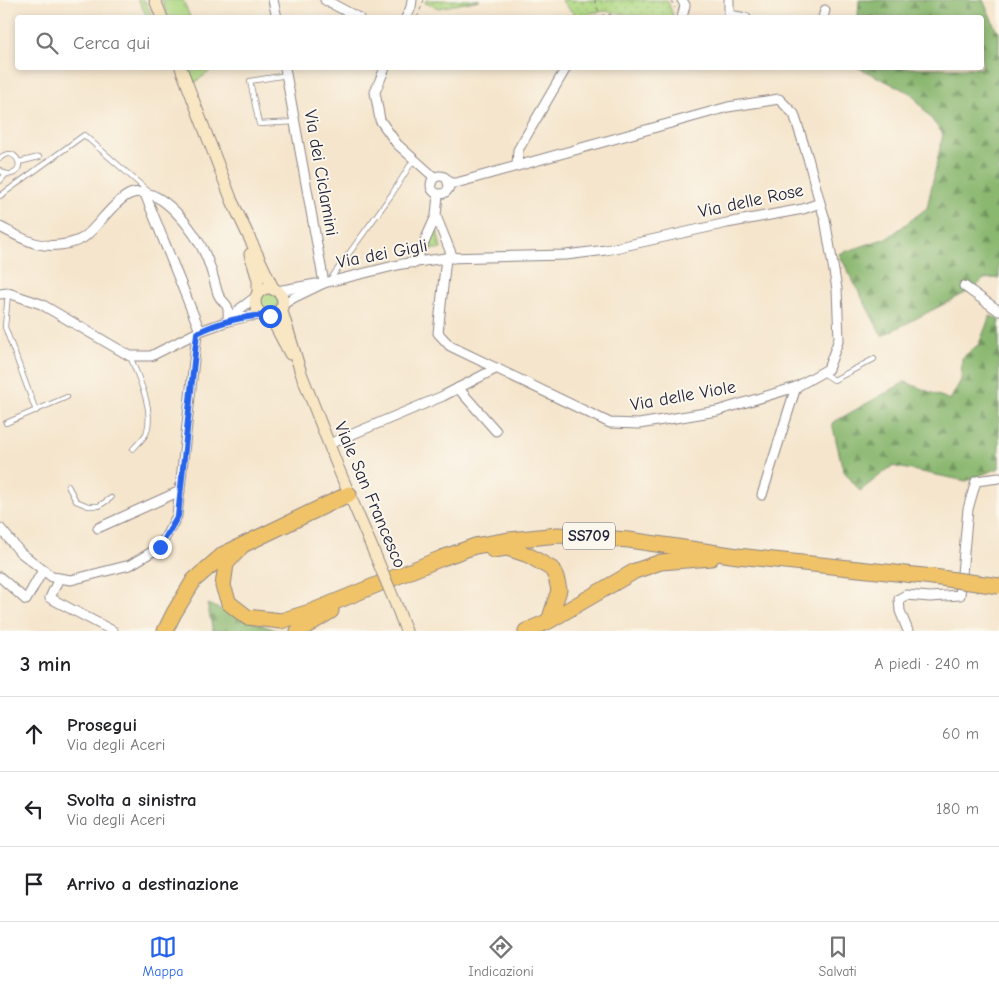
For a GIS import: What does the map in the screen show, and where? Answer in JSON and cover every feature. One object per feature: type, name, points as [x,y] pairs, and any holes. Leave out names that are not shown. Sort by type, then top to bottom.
[{"type":"highway","points":[[165,631],[194,580],[224,554],[349,494]]},
{"type":"highway","name":"SS709","points":[[298,631],[366,589],[442,558],[475,546],[558,535],[628,540],[738,556],[999,586]]},
{"type":"highway","points":[[241,547],[226,564],[224,586],[229,603],[247,617],[281,621],[366,589]]},
{"type":"highway","points":[[442,558],[507,548],[528,555],[552,569],[559,590],[549,621]]},
{"type":"highway","points":[[526,631],[549,621],[635,571],[661,562],[738,556]]},
{"type":"street","points":[[155,0],[161,15]]},
{"type":"street","points":[[273,0],[276,15]]},
{"type":"street","points":[[325,0],[353,15]]},
{"type":"street","points":[[407,15],[412,0]]},
{"type":"street","points":[[682,0],[685,5],[683,15]]},
{"type":"street","points":[[729,0],[729,15]]},
{"type":"street","points":[[4,294],[41,304],[130,356],[151,356],[198,332],[228,321],[277,313],[282,306],[282,298],[259,267],[182,70]]},
{"type":"street","points":[[384,70],[375,92],[380,120],[397,144],[434,177]]},
{"type":"street","points":[[517,166],[518,150],[565,70]]},
{"type":"street","name":"Via dei Ciclamini","points":[[286,71],[326,282]]},
{"type":"street","name":"Via delle Rose","points":[[448,183],[467,180],[728,107],[779,99],[794,114],[820,203],[803,209],[727,223],[606,250],[566,255],[449,258]]},
{"type":"street","points":[[443,176],[445,178],[448,186],[444,193],[435,193],[431,188],[431,182],[434,177],[443,176]]},
{"type":"street","points":[[0,227],[38,244],[58,246],[82,238],[130,194],[148,194],[162,201],[178,215],[194,234],[206,255],[220,300],[227,307],[228,321]]},
{"type":"street","points":[[0,528],[20,552],[52,577],[71,580],[130,565],[160,547],[178,516],[198,332],[148,194]]},
{"type":"street","points":[[415,262],[436,216],[438,194]]},
{"type":"street","name":"Via delle Viole","points":[[449,258],[438,333],[450,346],[610,423],[639,424],[717,411],[796,387],[828,370],[839,340],[837,289],[825,218],[820,203]]},
{"type":"street","points":[[436,216],[449,258]]},
{"type":"street","name":"Via dei Gigli","points":[[275,290],[326,282],[402,264],[449,258]]},
{"type":"street","points":[[259,267],[255,301],[260,313],[267,316]]},
{"type":"street","name":"Via dei Gigli","points":[[282,306],[293,298],[326,282]]},
{"type":"street","points":[[964,286],[999,311]]},
{"type":"street","points":[[228,321],[265,289],[275,290]]},
{"type":"street","name":"Viale San Francesco","points":[[282,306],[284,331],[406,631]]},
{"type":"street","name":"Viale San Francesco","points":[[267,316],[284,331]]},
{"type":"street","points":[[329,444],[443,396],[497,368]]},
{"type":"street","points":[[762,495],[796,387]]},
{"type":"street","points":[[458,388],[496,431]]},
{"type":"street","points":[[908,631],[900,611],[900,599],[906,595],[930,597],[960,595],[968,509],[976,481],[999,478]]},
{"type":"street","points":[[98,528],[180,491]]},
{"type":"street","points":[[0,577],[26,600],[43,570]]},
{"type":"street","points":[[59,578],[50,598],[113,631]]},
{"type":"lane","points":[[286,71],[250,81],[259,124],[295,122]]},
{"type":"lane","points":[[0,196],[84,135],[148,194]]},
{"type":"lane","points":[[0,158],[6,154],[12,154],[19,162],[16,172],[9,175],[0,170]]},
{"type":"lane","points":[[19,162],[39,157]]},
{"type":"lane","points":[[326,282],[381,210],[414,159]]},
{"type":"lane","points":[[0,181],[6,174]]},
{"type":"lane","points":[[4,294],[5,327],[36,411]]},
{"type":"lane","points":[[130,356],[144,391],[149,415],[147,432],[133,449]]},
{"type":"lane","points":[[822,372],[834,380],[874,359]]},
{"type":"lane","points":[[6,423],[68,397]]},
{"type":"lane","points":[[68,486],[76,501],[88,506],[99,506],[111,498]]},
{"type":"path","points":[[418,15],[424,0]]},
{"type":"path","points":[[595,0],[600,15]]},
{"type":"green space","points":[[137,0],[144,0],[152,15],[146,15]]},
{"type":"green space","points":[[162,0],[183,0],[189,15],[167,15]]},
{"type":"green space","points":[[426,0],[480,0],[439,8],[425,3]]},
{"type":"green space","points":[[561,0],[667,0],[673,15],[630,15],[605,11],[588,15],[575,15]]},
{"type":"green space","points":[[859,0],[983,0],[999,32],[999,278],[984,279],[975,288],[882,336],[839,254],[889,237],[927,208],[943,134],[912,94],[863,70],[984,70],[984,15],[858,15]]},
{"type":"green space","points":[[189,70],[208,70],[209,72],[194,83]]},
{"type":"green space","points":[[437,231],[441,249],[426,249],[431,232]]},
{"type":"green space","points":[[269,292],[276,295],[279,302],[276,309],[269,312],[262,309],[259,302],[262,295]]},
{"type":"green space","points":[[990,316],[999,319],[999,468],[966,481],[892,466],[860,491],[843,470],[832,423],[905,382],[950,400],[961,380],[962,358],[979,344]]},
{"type":"green space","points":[[207,604],[278,631],[213,631]]},
{"type":"route","points":[[160,547],[178,516],[197,333],[228,321],[250,316],[270,316]]}]
